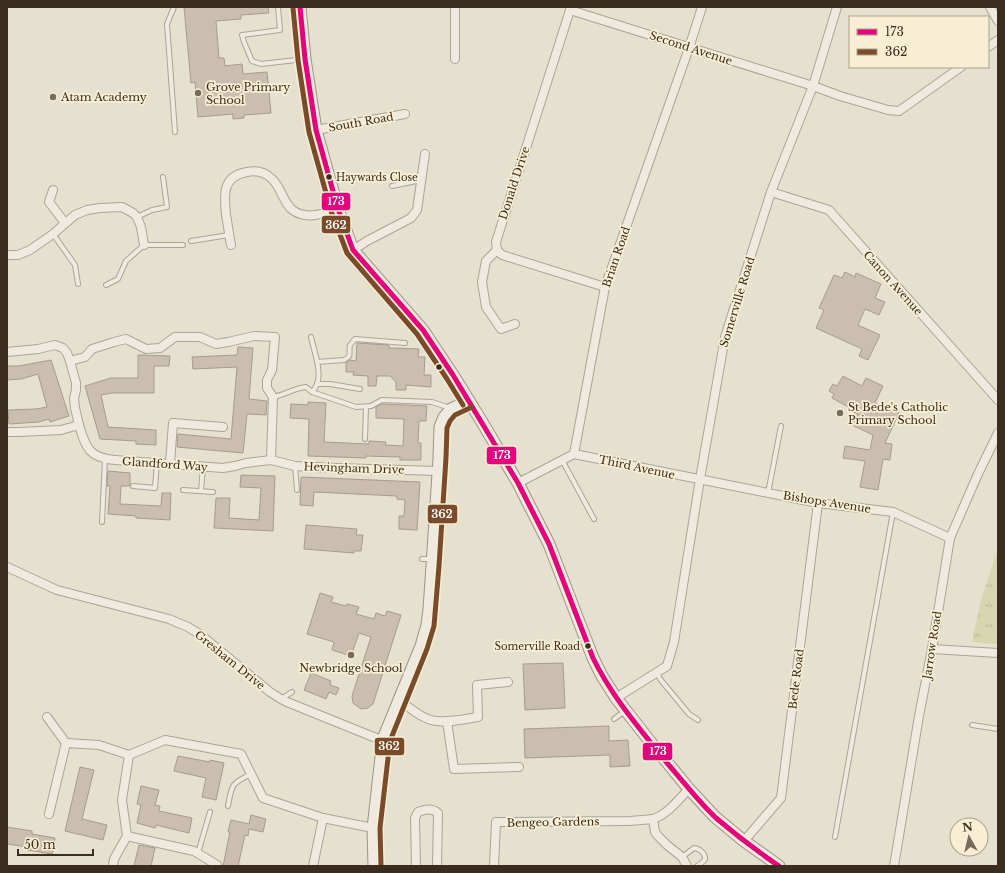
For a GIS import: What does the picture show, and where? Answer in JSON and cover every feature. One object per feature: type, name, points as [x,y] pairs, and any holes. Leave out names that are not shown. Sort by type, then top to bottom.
[{"type":"street","points":[[300,7],[305,59],[316,130],[338,209],[353,250],[423,330],[453,375],[518,483],[550,544],[593,658],[616,698],[689,789],[715,817],[744,841],[779,866]]},
{"type":"street","points":[[455,7],[455,59]]},
{"type":"street","name":"Brian Road","points":[[574,454],[605,287],[702,7]]},
{"type":"street","name":"Somerville Road","points":[[616,698],[667,666],[674,642],[700,479],[725,337],[771,192],[813,86],[837,7]]},
{"type":"street","points":[[990,7],[998,21]]},
{"type":"street","name":"Second Avenue","points":[[570,8],[689,48],[888,110],[899,111],[960,68]]},
{"type":"street","name":"Donald Drive","points":[[497,250],[496,242],[570,8]]},
{"type":"street","points":[[989,46],[998,40]]},
{"type":"street","name":"South Road","points":[[316,130],[405,114]]},
{"type":"street","points":[[353,250],[411,218],[417,210],[425,154]]},
{"type":"street","points":[[231,245],[224,197],[227,185],[240,173],[259,171],[268,175],[274,180],[288,206],[294,211],[302,214],[313,216],[338,209]]},
{"type":"street","points":[[53,190],[50,202],[65,223]]},
{"type":"street","name":"Canon Avenue","points":[[771,192],[828,210],[998,400]]},
{"type":"street","points":[[7,256],[18,255],[30,250],[53,234],[75,215],[87,210],[100,208],[122,207],[133,213],[137,217],[141,227],[144,244]]},
{"type":"street","points":[[515,324],[501,329],[486,307],[482,282],[486,261],[497,250],[502,255],[605,287]]},
{"type":"street","points":[[70,361],[85,357],[92,349],[126,339],[146,349],[160,348],[175,337],[200,337],[216,344],[254,336],[275,337],[272,370],[267,380],[267,388],[274,397],[271,460]]},
{"type":"street","name":"Glandford Way","points":[[7,352],[38,349],[55,345],[63,348],[70,361],[76,383],[74,398],[79,425],[84,441],[90,451],[96,456],[105,459],[222,468],[271,460]]},
{"type":"street","points":[[374,866],[373,828],[382,740],[421,646],[427,625],[429,609],[428,559],[438,471],[440,427],[444,417],[451,409],[469,402]]},
{"type":"street","points":[[170,463],[173,423],[223,427]]},
{"type":"street","points":[[7,432],[61,430],[79,425]]},
{"type":"street","name":"Jarrow Road","points":[[894,866],[950,538],[998,432]]},
{"type":"street","points":[[518,483],[574,454]]},
{"type":"street","name":"Third Avenue","points":[[574,454],[700,479]]},
{"type":"street","name":"Hevingham Drive","points":[[271,460],[295,466],[438,471]]},
{"type":"street","name":"Bishops Avenue","points":[[700,479],[818,503],[893,512],[950,538]]},
{"type":"street","name":"Bede Road","points":[[744,841],[781,798],[818,503]]},
{"type":"street","name":"Gresham Drive","points":[[7,567],[57,590],[169,619],[188,627],[202,635],[270,692],[281,699],[322,717],[382,740]]},
{"type":"street","points":[[932,649],[998,653]]},
{"type":"street","points":[[399,700],[421,716],[431,720],[447,721],[478,717],[477,685],[508,682]]},
{"type":"street","points":[[47,717],[66,743],[49,814]]},
{"type":"street","points":[[447,721],[454,769],[519,767]]},
{"type":"street","points":[[66,743],[99,745],[129,755],[165,740],[241,754],[263,798],[323,818],[373,828]]},
{"type":"street","points":[[113,866],[114,858],[127,836],[122,800],[129,755]]},
{"type":"street","points":[[687,866],[682,857],[655,832],[653,819],[665,813],[689,789]]},
{"type":"street","points":[[416,866],[415,818],[418,812],[425,809],[434,810],[438,813],[437,866]]},
{"type":"street","points":[[313,866],[323,818]]},
{"type":"street","name":"Bengeo Gardens","points":[[494,866],[496,822],[630,821],[653,819]]},
{"type":"street","points":[[127,836],[194,850],[216,865]]},
{"type":"lane","points":[[174,7],[168,24],[175,132]]},
{"type":"lane","points":[[278,7],[280,30],[242,35],[252,61],[261,64],[305,59]]},
{"type":"lane","points":[[137,217],[152,210],[167,208],[163,177]]},
{"type":"lane","points":[[392,186],[421,180]]},
{"type":"lane","points":[[53,234],[75,265],[78,284]]},
{"type":"lane","points":[[191,242],[229,235]]},
{"type":"lane","points":[[106,285],[118,279],[126,261],[144,244],[183,245]]},
{"type":"lane","points":[[311,338],[319,375],[317,384],[312,392]]},
{"type":"lane","points":[[317,362],[344,360],[348,358],[350,355],[350,344],[355,340],[405,343]]},
{"type":"lane","points":[[317,384],[330,384],[360,389]]},
{"type":"lane","points":[[274,397],[306,387],[312,392],[356,407],[371,406],[382,400],[394,400],[432,402],[451,409]]},
{"type":"lane","points":[[365,439],[366,407]]},
{"type":"lane","points":[[768,493],[781,426]]},
{"type":"lane","points":[[102,522],[105,459]]},
{"type":"lane","points":[[562,460],[594,519]]},
{"type":"lane","points":[[133,486],[155,488],[157,463]]},
{"type":"lane","points":[[201,491],[203,466]]},
{"type":"lane","points":[[295,466],[297,490]]},
{"type":"lane","points":[[183,490],[213,492]]},
{"type":"lane","points":[[835,837],[893,512]]},
{"type":"lane","points":[[657,672],[660,679],[689,714],[698,720]]},
{"type":"lane","points":[[281,699],[292,692]]},
{"type":"lane","points":[[614,719],[626,711]]},
{"type":"lane","points":[[972,725],[998,729]]},
{"type":"lane","points":[[228,806],[231,789],[234,784],[251,774]]},
{"type":"lane","points":[[198,853],[210,812]]},
{"type":"lane","points":[[682,857],[694,848],[698,849],[704,854],[705,858],[697,866]]},
{"type":"green space","points":[[998,548],[998,644],[972,642],[980,604]]},
{"type":"building","name":"Grove Primary School","points":[[184,7],[268,7],[269,13],[241,15],[241,19],[216,21],[219,58],[224,58],[225,66],[242,64],[243,74],[267,72],[271,113],[244,115],[244,118],[233,119],[233,114],[198,117],[195,82],[191,83]]},
{"type":"building","points":[[845,272],[855,277],[856,273],[881,284],[875,298],[885,302],[879,315],[865,309],[858,325],[880,335],[868,360],[859,356],[862,349],[816,328],[824,310],[819,308],[834,275],[842,278]]},
{"type":"building","points":[[357,343],[389,345],[389,348],[419,349],[418,357],[425,357],[424,375],[431,375],[431,387],[406,385],[406,390],[396,390],[396,382],[390,376],[377,376],[376,386],[368,386],[368,376],[353,375],[354,372],[346,372],[346,363],[350,360],[356,361]]},
{"type":"building","points":[[238,347],[253,348],[249,399],[267,401],[266,415],[247,414],[243,453],[177,447],[178,434],[231,439],[237,367],[193,369],[192,357],[237,355]]},
{"type":"building","points":[[138,355],[170,356],[169,366],[154,366],[154,393],[112,393],[101,395],[108,427],[156,430],[156,445],[136,444],[136,441],[100,439],[85,386],[111,378],[138,378]]},
{"type":"building","points":[[51,360],[69,416],[50,422],[49,419],[39,422],[9,424],[8,410],[47,407],[38,374],[21,379],[7,380],[7,366],[19,366]]},
{"type":"building","points":[[843,376],[862,386],[866,378],[883,386],[875,403],[899,413],[885,443],[892,444],[890,460],[883,459],[878,490],[860,487],[865,461],[843,458],[845,446],[870,450],[873,435],[852,425],[858,414],[832,398],[834,394],[829,391],[833,384],[837,386]]},
{"type":"building","points":[[308,402],[326,403],[324,442],[369,444],[369,441],[386,442],[385,445],[403,446],[404,419],[376,418],[376,407],[382,404],[427,406],[426,421],[419,421],[418,443],[421,443],[421,460],[400,460],[400,457],[366,456],[366,458],[308,456],[309,419],[290,418],[291,404],[308,405]]},
{"type":"building","points":[[108,471],[130,473],[130,486],[121,486],[120,504],[161,506],[162,493],[171,493],[170,520],[136,518],[136,516],[108,514],[110,486],[107,486]]},
{"type":"building","points":[[241,475],[275,476],[273,531],[214,528],[216,498],[230,498],[229,518],[259,520],[261,488],[240,487]]},
{"type":"building","points":[[301,477],[420,482],[417,530],[399,529],[399,516],[404,516],[405,500],[397,499],[397,496],[314,492],[313,506],[300,505]]},
{"type":"building","points":[[306,525],[357,529],[356,535],[363,535],[361,551],[354,551],[354,553],[304,549]]},
{"type":"building","points":[[320,593],[333,597],[331,602],[346,606],[347,604],[359,607],[356,614],[374,619],[376,613],[385,616],[387,611],[401,615],[373,704],[368,708],[361,709],[353,703],[352,696],[371,637],[359,633],[351,656],[332,650],[334,642],[307,634]]},
{"type":"building","points":[[563,663],[565,708],[525,710],[523,664]]},
{"type":"building","points":[[311,673],[331,681],[330,685],[339,688],[336,695],[329,692],[326,699],[304,690]]},
{"type":"building","points":[[609,726],[609,741],[628,740],[630,766],[610,767],[610,755],[525,758],[524,729]]},
{"type":"building","points":[[178,756],[224,763],[216,800],[202,797],[206,778],[174,771]]},
{"type":"building","points":[[80,767],[94,770],[82,819],[107,825],[103,840],[65,831]]},
{"type":"building","points":[[141,786],[159,790],[155,805],[160,806],[159,811],[192,818],[189,833],[156,825],[155,828],[137,823],[141,805],[137,804]]},
{"type":"building","points":[[251,815],[266,819],[263,832],[249,829],[248,836],[245,835],[238,866],[223,866],[231,820],[249,824]]},
{"type":"building","points":[[7,827],[32,831],[32,834],[55,838],[52,854],[27,850],[27,847],[7,844]]},
{"type":"building","points":[[139,845],[155,848],[151,866],[134,866]]},
{"type":"transit line","name":"173","points":[[300,7],[305,59],[316,130],[338,209],[353,250],[423,330],[453,375],[518,483],[549,544],[593,658],[609,686],[667,763],[709,811],[739,837],[779,866]]},
{"type":"transit line","name":"362","points":[[293,8],[298,60],[309,132],[331,211],[347,253],[417,334],[463,405]]},
{"type":"transit line","name":"362","points":[[381,866],[380,828],[390,741],[427,649],[434,626],[447,428],[455,415],[472,407]]},
{"type":"place","name":"Grove Primary School","points":[[198,93]]},
{"type":"place","name":"Atam Academy","points":[[53,97]]},
{"type":"place","name":"Haywards Close","points":[[329,177]]},
{"type":"place","name":"St Bede's Catholic Primary School","points":[[840,413]]},
{"type":"place","name":"Somerville Road","points":[[588,646]]},
{"type":"place","name":"Newbridge School","points":[[351,655]]}]
